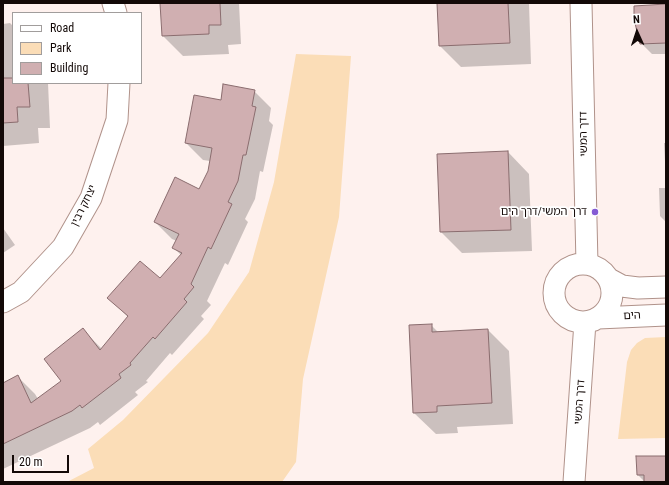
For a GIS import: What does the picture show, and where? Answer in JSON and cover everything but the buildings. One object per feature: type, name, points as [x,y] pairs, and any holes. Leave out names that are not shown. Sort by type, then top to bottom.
[{"type":"street","name":"דדך המשי","points":[[581,3],[586,264]]},
{"type":"street","name":"יצחק רבין","points":[[3,302],[21,292],[63,248],[91,198],[117,120],[119,84]]},
{"type":"street","points":[[609,278],[613,292],[612,301],[608,309],[591,320],[571,320],[560,312],[554,300],[556,281],[565,270],[572,266],[586,264],[599,269],[609,278],[622,286],[638,288],[666,287]]},
{"type":"street","name":"הים","points":[[591,320],[666,315]]},
{"type":"street","name":"דרך המשי","points":[[574,482],[591,320]]},
{"type":"green space","points":[[296,54],[351,56],[339,217],[303,379],[296,462],[282,482],[67,482],[94,468],[88,449],[123,420],[208,333],[249,272],[274,182]]},
{"type":"green space","points":[[666,337],[666,438],[618,439],[627,362],[631,350],[637,343],[645,338]]},
{"type":"place","name":"דרך המשי/דרך הים","points":[[595,212]]}]
